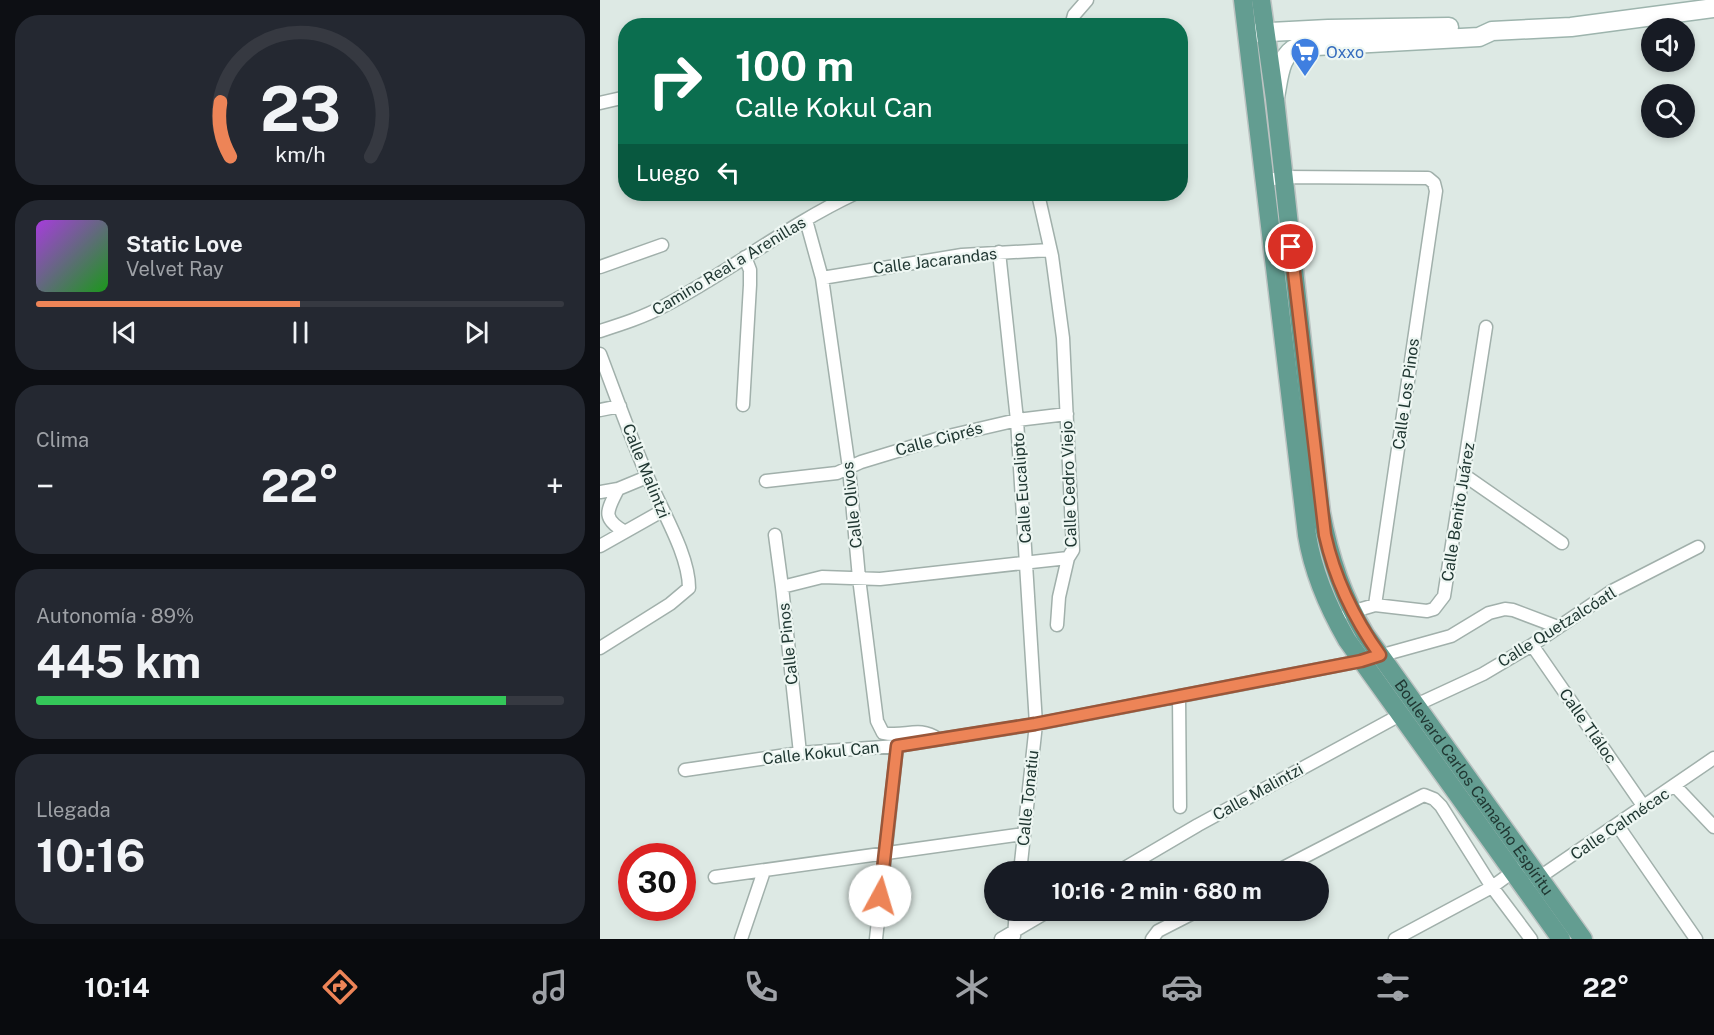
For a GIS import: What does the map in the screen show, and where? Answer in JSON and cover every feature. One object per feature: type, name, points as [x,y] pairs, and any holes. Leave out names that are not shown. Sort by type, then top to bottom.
[{"type":"main road","name":"Boulevard Carlos Camacho Espíritu","points":[[1243,0],[1256,33],[1275,99],[1322,512],[1329,554],[1351,611],[1380,655],[1583,939]]},
{"type":"main road","name":"Boulevard Carlos Camacho Espíritu","points":[[1261,0],[1256,33],[1265,181],[1307,535],[1320,585],[1334,618],[1361,661],[1562,939]]},
{"type":"main road","points":[[1275,99],[1284,56],[1291,49],[1298,47],[1479,37],[1492,31],[1571,27],[1714,8]]},
{"type":"main road","points":[[1256,33],[1290,30],[1479,26],[1492,31]]},
{"type":"main road","points":[[1290,30],[1291,49]]},
{"type":"street","points":[[1073,18],[1088,0]]},
{"type":"street","points":[[600,104],[618,99]]},
{"type":"street","points":[[1265,181],[1283,177]]},
{"type":"street","name":"Calle Los Pinos","points":[[1283,177],[1428,178],[1434,183],[1436,191],[1375,605]]},
{"type":"street","name":"Camino Real a Arenillas","points":[[600,331],[634,320],[664,306],[841,201]]},
{"type":"street","name":"Calle Cedro Viejo","points":[[782,587],[822,577],[880,579],[1068,558],[1073,550],[1063,338],[1050,250],[1040,201]]},
{"type":"street","name":"Calle Olivos","points":[[806,220],[822,279],[849,468],[859,578],[878,726],[888,734],[923,731],[938,738]]},
{"type":"street","points":[[600,267],[662,244]]},
{"type":"street","name":"Calle Jacarandas","points":[[822,279],[915,261],[999,252],[1050,250]]},
{"type":"street","name":"Calle Eucalipto","points":[[999,252],[1017,420],[1035,724]]},
{"type":"street","points":[[743,405],[750,285],[750,270],[745,257]]},
{"type":"street","name":"Calle Benito Juárez","points":[[1334,618],[1375,605],[1427,611],[1438,606],[1444,596],[1486,327]]},
{"type":"street","name":"Calle Malintzi","points":[[600,354],[647,477],[684,557],[689,576],[689,588],[670,604],[600,648]]},
{"type":"street","points":[[600,410],[620,406]]},
{"type":"street","name":"Calle Ciprés","points":[[766,481],[837,473],[861,462],[921,443],[1017,420],[1067,414]]},
{"type":"street","points":[[1464,476],[1562,543]]},
{"type":"street","points":[[600,492],[618,489],[647,477]]},
{"type":"street","points":[[618,489],[607,511],[608,519],[614,526],[625,532]]},
{"type":"street","points":[[600,546],[662,511]]},
{"type":"street","name":"Calle Pinos","points":[[775,535],[800,753]]},
{"type":"street","name":"Calle Quetzalcóatl","points":[[1416,705],[1483,674],[1532,645],[1612,591],[1698,547]]},
{"type":"street","points":[[1057,625],[1059,597],[1068,558]]},
{"type":"street","name":"Calle Kokul Can","points":[[685,770],[800,753],[897,746],[1035,724],[1361,661],[1451,636],[1489,614],[1505,609],[1558,627]]},
{"type":"street","name":"Calle Tláloc","points":[[1532,645],[1644,807]]},
{"type":"street","points":[[1179,696],[1180,807]]},
{"type":"street","name":"Calle Malintzi","points":[[1137,861],[1400,715]]},
{"type":"street","name":"Calle Tonatiu","points":[[1021,861],[1035,724]]},
{"type":"street","points":[[876,939],[897,746]]},
{"type":"street","name":"Calle Calmécac","points":[[1524,889],[1714,758]]},
{"type":"street","points":[[1675,786],[1714,827]]},
{"type":"street","points":[[1296,861],[1424,795],[1434,799],[1441,806],[1492,887],[1531,939]]},
{"type":"street","points":[[1618,826],[1696,939]]},
{"type":"street","points":[[715,876],[1023,834]]},
{"type":"street","points":[[1395,939],[1492,887],[1528,860]]},
{"type":"street","points":[[741,939],[764,871]]},
{"type":"street","points":[[1001,939],[1014,935],[1034,921]]},
{"type":"street","points":[[1152,939],[1158,931],[1178,921]]},
{"type":"place","name":"Oxxo","points":[[1305,78]]},
{"type":"route","points":[[880,896],[897,746],[1035,724],[1361,661],[1380,655],[1351,611],[1329,554],[1291,247]]}]
